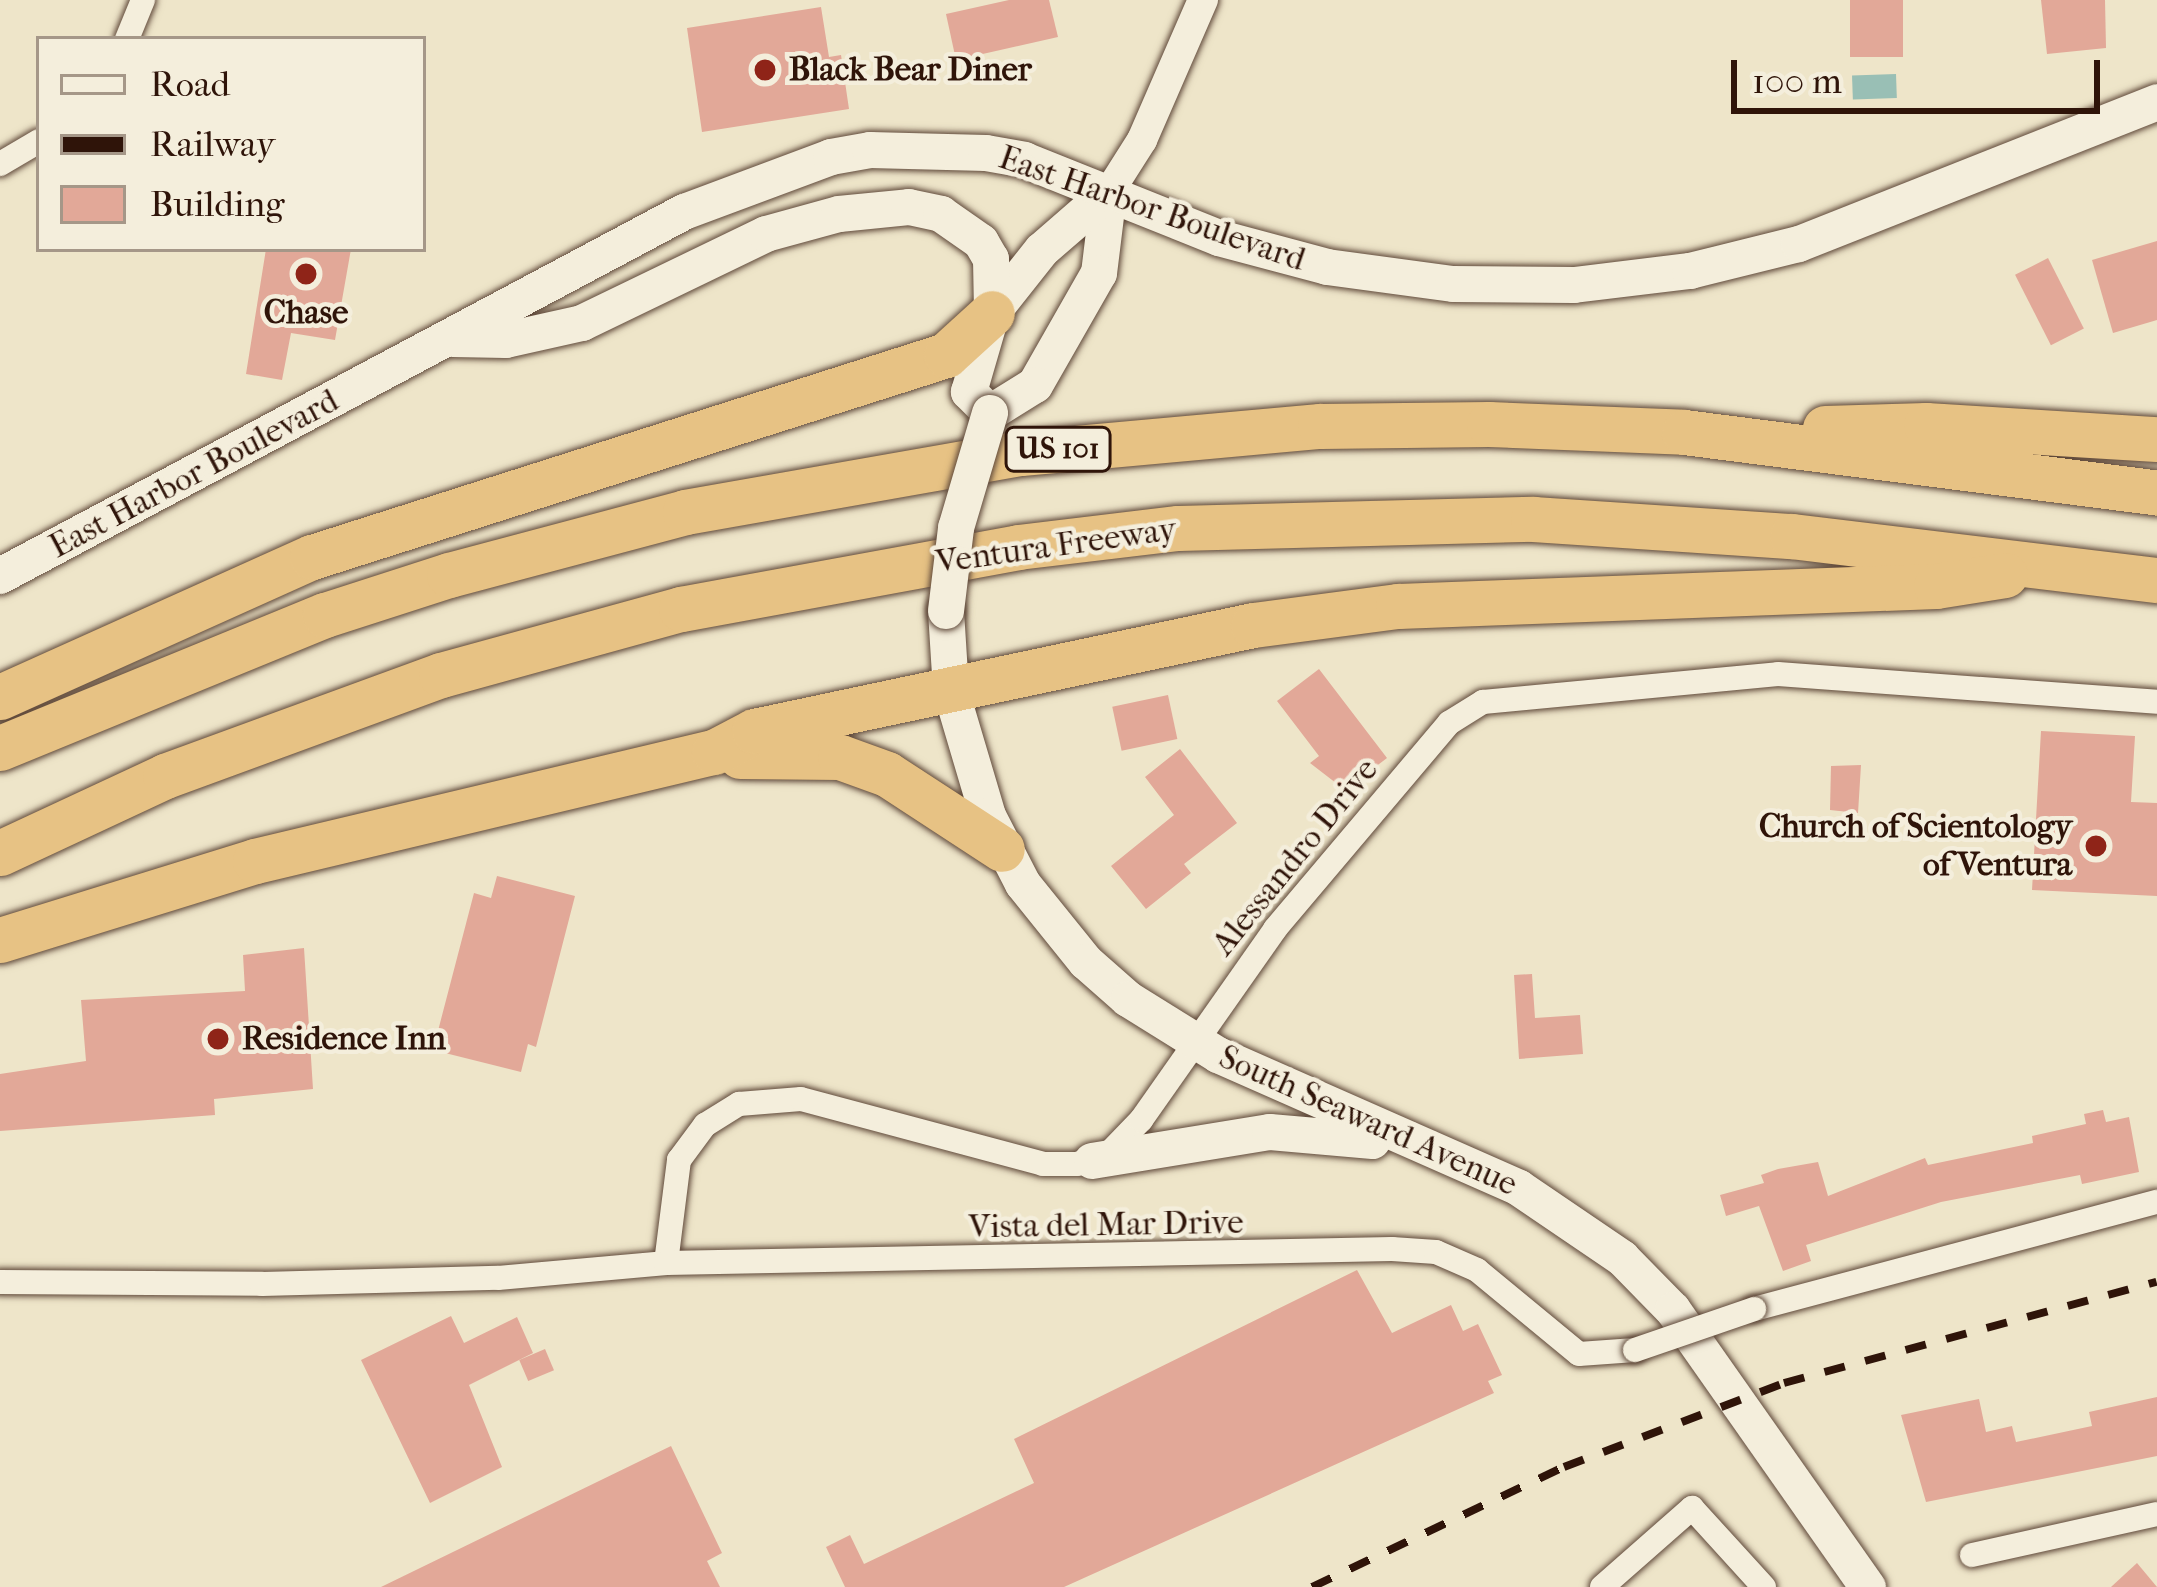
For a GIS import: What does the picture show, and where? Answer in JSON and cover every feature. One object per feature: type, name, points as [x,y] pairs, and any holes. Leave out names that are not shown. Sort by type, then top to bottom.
[{"type":"highway","points":[[0,697],[312,557],[946,355],[992,314]]},
{"type":"highway","points":[[1684,432],[1926,425],[2157,439]]},
{"type":"highway","name":"US 101","points":[[0,748],[260,641],[449,575],[685,512],[1021,452],[1320,426],[1684,432],[2157,493]]},
{"type":"highway","name":"Ventura Freeway","points":[[0,853],[166,776],[484,662],[681,609],[1018,547],[1178,528],[1533,518],[1792,536],[2157,580]]},
{"type":"highway","points":[[0,940],[255,861],[714,752],[754,730],[1253,625],[1398,606],[1936,586],[2060,567]]},
{"type":"highway","points":[[714,752],[840,757],[887,774],[1002,849]]},
{"type":"main road","name":"East Harbor Boulevard","points":[[0,576],[684,212],[830,157],[949,148],[1024,160],[1219,238],[1388,278],[1514,286],[1635,280],[1745,259],[1844,229],[2157,102]]},
{"type":"main road","name":"South Seaward Avenue","points":[[1109,192],[1042,250],[992,314],[956,528],[946,632],[951,691],[1002,849],[1086,962],[1192,1040],[1519,1188],[1622,1258],[1673,1310],[1868,1587]]},
{"type":"main road","name":"South Seaward Avenue","points":[[980,403],[1035,385],[1099,273],[1109,192]]},
{"type":"main road","points":[[451,339],[506,340],[582,323],[766,234],[838,214],[909,207],[941,214],[981,242],[991,259],[992,314]]},
{"type":"main road","points":[[1092,1161],[1270,1132],[1430,1148]]},
{"type":"street","points":[[128,36],[143,0]]},
{"type":"street","name":"South Seaward Avenue","points":[[1109,192],[1142,140],[1203,0]]},
{"type":"street","points":[[0,164],[36,143]]},
{"type":"street","name":"Alessandro Drive","points":[[1092,1161],[1125,1140],[1192,1040],[1448,723],[1483,702],[1758,674],[2157,702]]},
{"type":"street","points":[[666,1263],[679,1160],[705,1125],[739,1105],[801,1099],[1043,1164],[1092,1161]]},
{"type":"street","name":"Vista del Mar Drive","points":[[0,1282],[498,1278],[666,1263],[1436,1252],[1477,1270],[1564,1348],[1593,1357],[1635,1350],[1754,1309],[2157,1202]]},
{"type":"street","points":[[1601,1587],[1692,1508],[1764,1587]]},
{"type":"street","points":[[1972,1555],[2152,1522]]},
{"type":"water","points":[[1896,74],[1897,98],[1853,100],[1852,76]]},
{"type":"building","points":[[1009,0],[1049,0],[1058,37],[956,60],[946,14]]},
{"type":"building","points":[[1850,0],[1903,0],[1903,57],[1850,57]]},
{"type":"building","points":[[2041,0],[2105,0],[2106,48],[2047,54]]},
{"type":"building","points":[[821,7],[829,57],[841,55],[849,109],[702,132],[687,28]]},
{"type":"building","points":[[2157,241],[2157,320],[2113,333],[2092,260]]},
{"type":"building","points":[[266,252],[350,252],[335,340],[291,333],[282,380],[246,374]]},
{"type":"building","points":[[2048,258],[2084,328],[2051,345],[2015,275]]},
{"type":"building","points":[[1319,669],[1387,758],[1345,790],[1310,763],[1319,756],[1277,701]]},
{"type":"building","points":[[1168,695],[1177,739],[1122,751],[1112,707]]},
{"type":"building","name":"Church of Scientology of Ventura","points":[[2041,731],[2135,736],[2131,802],[2157,803],[2157,896],[2032,890]]},
{"type":"building","points":[[1180,749],[1237,823],[1184,864],[1191,873],[1146,909],[1111,866],[1174,815],[1145,777]]},
{"type":"building","points":[[1861,765],[1858,813],[1830,810],[1831,766]]},
{"type":"building","points":[[497,876],[575,896],[536,1047],[528,1044],[521,1072],[433,1050],[474,893],[491,898]]},
{"type":"building","name":"Residence Inn","points":[[304,948],[313,1089],[214,1099],[215,1115],[0,1131],[0,1074],[86,1061],[81,1000],[245,991],[243,955]]},
{"type":"building","points":[[1532,974],[1535,1018],[1580,1015],[1583,1054],[1519,1059],[1514,975]]},
{"type":"building","points":[[2103,1110],[2106,1122],[2129,1117],[2139,1172],[2082,1184],[2080,1175],[1941,1202],[1806,1245],[1811,1261],[1783,1271],[1759,1206],[1726,1216],[1720,1195],[1764,1183],[1761,1175],[1778,1169],[1818,1162],[1828,1196],[1925,1158],[1928,1165],[2033,1143],[2032,1136],[2086,1124],[2084,1114]]},
{"type":"building","points":[[1357,1270],[1392,1333],[1451,1305],[1463,1331],[1478,1324],[1502,1375],[1488,1381],[1494,1393],[1064,1587],[845,1587],[826,1547],[850,1535],[864,1564],[1034,1483],[1014,1439]]},
{"type":"building","points":[[451,1316],[464,1343],[517,1317],[533,1353],[469,1385],[502,1467],[430,1503],[361,1360]]},
{"type":"building","points":[[545,1349],[554,1370],[528,1381],[519,1360]]},
{"type":"building","points":[[2157,1397],[2157,1456],[1926,1502],[1901,1415],[1979,1399],[1986,1432],[2012,1426],[2016,1442],[2092,1426],[2089,1412]]},
{"type":"building","points":[[671,1446],[722,1553],[707,1561],[720,1587],[381,1587]]},
{"type":"building","points":[[2137,1563],[2157,1587],[2111,1587]]},
{"type":"railway","points":[[1312,1587],[1564,1467],[1784,1383],[2157,1282]]},
{"type":"place","name":"Black Bear Diner","points":[[765,70]]},
{"type":"place","name":"Chase","points":[[306,274]]},
{"type":"place","name":"Church of Scientology of Ventura","points":[[2096,846]]},
{"type":"place","name":"Residence Inn","points":[[218,1039]]}]
